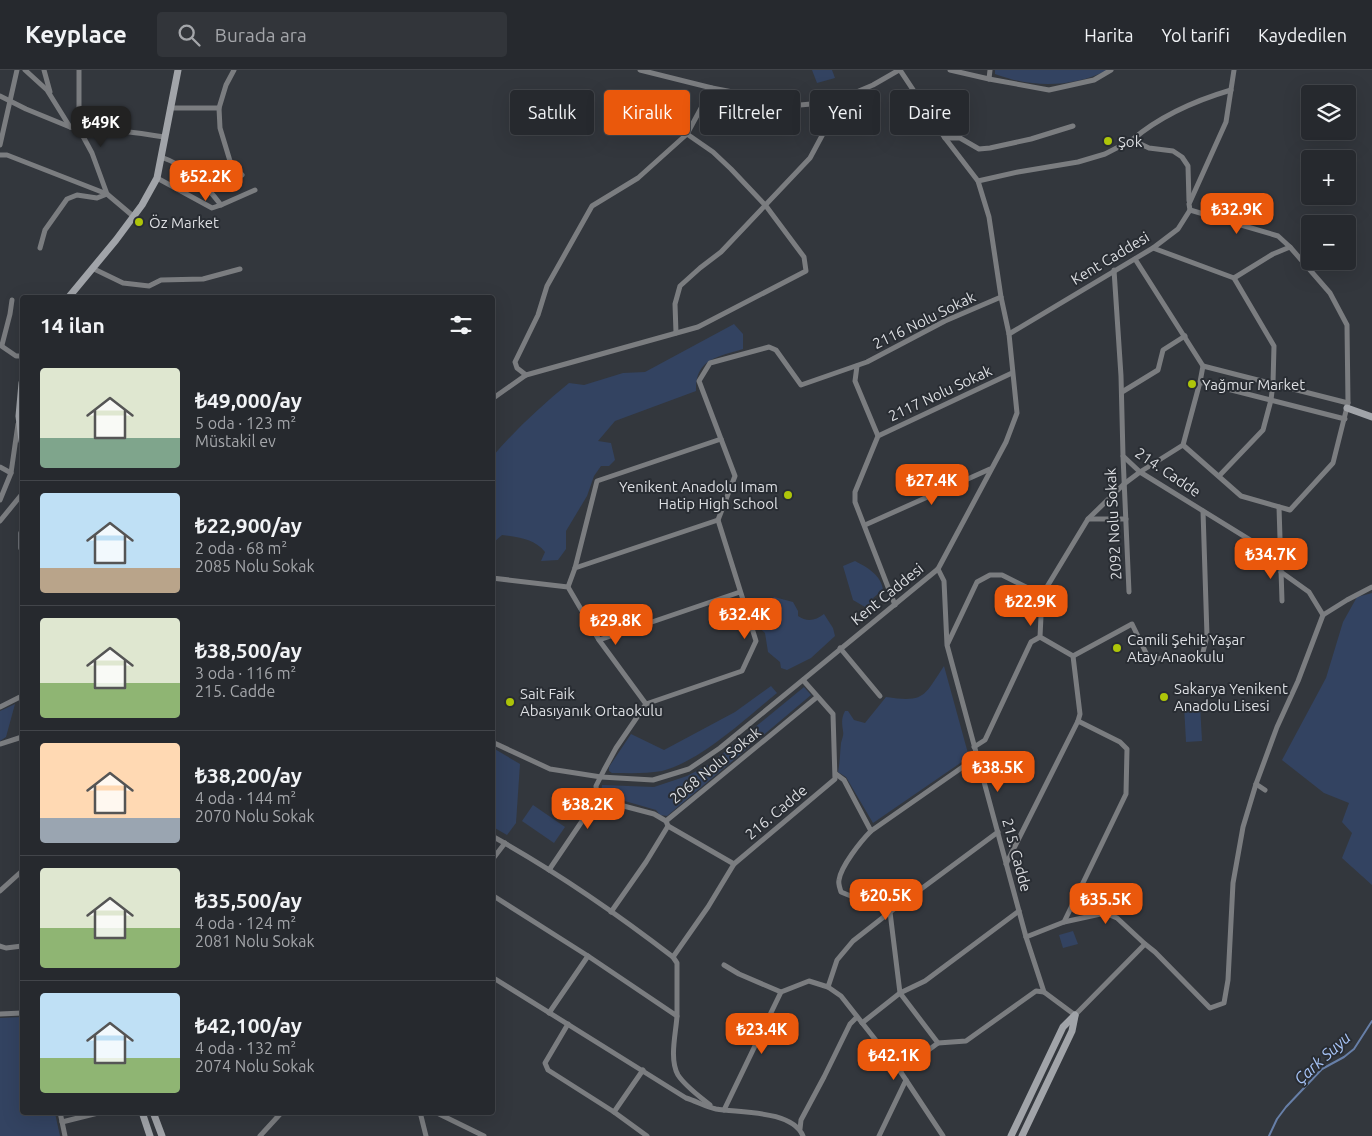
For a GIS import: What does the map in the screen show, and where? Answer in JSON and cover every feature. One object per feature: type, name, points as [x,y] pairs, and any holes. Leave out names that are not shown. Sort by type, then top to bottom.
[{"type":"street","points":[[0,145],[2,127],[11,102],[17,70]]},
{"type":"street","points":[[25,70],[50,95],[70,127]]},
{"type":"street","points":[[44,70],[49,84],[50,95]]},
{"type":"street","points":[[78,70],[79,130],[92,153],[107,194]]},
{"type":"street","points":[[70,295],[142,205],[157,178],[178,70]]},
{"type":"street","points":[[234,70],[226,84],[219,108],[220,128],[230,161],[242,175]]},
{"type":"street","points":[[640,70],[712,88],[800,104],[810,103]]},
{"type":"street","points":[[861,90],[899,70],[945,138],[978,181],[989,217],[1001,297],[1010,334]]},
{"type":"street","points":[[950,70],[1049,90],[1094,80],[1111,70]]},
{"type":"street","points":[[989,79],[990,70]]},
{"type":"street","name":"Kent Caddesi","points":[[495,743],[550,769],[601,777],[654,780],[689,768],[720,748],[938,569],[1006,442],[1016,413],[1010,334],[1153,248],[1178,229],[1190,207],[1226,122],[1234,70]]},
{"type":"street","points":[[690,130],[712,88]]},
{"type":"street","points":[[978,181],[1078,162],[1105,154],[1132,140],[1167,117],[1206,97],[1231,90]]},
{"type":"street","points":[[0,96],[79,130],[98,128],[132,131],[164,137]]},
{"type":"street","points":[[170,108],[219,108]]},
{"type":"street","points":[[945,138],[960,138],[979,149],[990,148],[1031,139],[1073,126]]},
{"type":"street","points":[[526,375],[517,368],[515,362],[538,315],[547,286],[592,206],[638,178],[687,135]]},
{"type":"street","points":[[495,398],[526,375],[698,326],[806,271],[804,257],[766,206],[713,152],[689,135]]},
{"type":"street","points":[[676,333],[675,304],[680,286],[721,252],[766,206],[810,158],[822,135]]},
{"type":"street","points":[[1132,140],[1149,148],[1174,152],[1182,157],[1188,166],[1190,207],[1278,236],[1330,293],[1347,325],[1348,405],[1333,463],[1290,510],[1240,496],[1183,445]]},
{"type":"street","points":[[0,155],[7,155],[107,194],[133,216]]},
{"type":"street","points":[[161,157],[177,163],[204,185],[221,205]]},
{"type":"street","points":[[157,178],[212,208],[255,190]]},
{"type":"street","points":[[40,248],[46,230],[67,200],[77,195],[96,198],[107,194]]},
{"type":"street","points":[[1234,278],[1273,254],[1290,247]]},
{"type":"street","points":[[1153,248],[1234,278],[1274,346],[1271,400],[1263,430],[1219,476]]},
{"type":"street","points":[[1040,637],[1042,595],[1088,519],[1124,484],[1183,445],[1200,382],[1203,366],[1135,259]]},
{"type":"street","points":[[92,268],[122,284],[149,286],[161,280],[204,280],[240,269]]},
{"type":"street","name":"214. Cadde","points":[[1114,270],[1122,392],[1123,456],[1140,472],[1281,559]]},
{"type":"street","name":"2116 Nolu Sokak","points":[[720,439],[700,381],[710,363],[770,347],[776,350],[801,385],[857,366],[945,321],[1001,297]]},
{"type":"street","points":[[12,300],[1,345],[16,356],[20,356]]},
{"type":"street","points":[[1122,392],[1158,370],[1164,350],[1185,336]]},
{"type":"street","points":[[857,366],[855,381],[878,436],[854,492],[855,502],[895,605]]},
{"type":"street","points":[[1203,366],[1273,383],[1348,405],[1372,418]]},
{"type":"street","name":"2117 Nolu Sokak","points":[[878,436],[1012,373]]},
{"type":"street","points":[[1200,382],[1345,419]]},
{"type":"street","points":[[0,498],[11,473],[20,416]]},
{"type":"street","points":[[549,870],[598,799],[596,786],[616,748],[646,704],[742,671],[756,641],[718,520],[735,476],[720,439],[597,481],[575,568],[568,587]]},
{"type":"street","name":"2092 Nolu Sokak","points":[[1123,456],[1128,592]]},
{"type":"street","points":[[0,467],[11,473]]},
{"type":"street","points":[[865,525],[990,469]]},
{"type":"street","points":[[0,521],[20,496]]},
{"type":"street","points":[[1279,507],[1282,601]]},
{"type":"street","points":[[1073,656],[1132,624],[1149,659],[1202,656],[1207,636],[1203,511]]},
{"type":"street","points":[[1088,519],[1126,519]]},
{"type":"street","points":[[575,568],[718,520]]},
{"type":"street","name":"215. Cadde","points":[[938,569],[944,581],[947,645],[1026,937],[1044,992]]},
{"type":"street","points":[[1281,572],[1309,592],[1323,615]]},
{"type":"street","points":[[947,645],[977,582],[990,575],[1002,574],[1042,595]]},
{"type":"street","points":[[495,578],[568,587]]},
{"type":"street","points":[[568,587],[599,640],[646,704]]},
{"type":"street","points":[[1026,937],[1064,922],[1105,913],[1117,918],[1155,952],[1210,1008],[1224,1003],[1228,980],[1233,883],[1243,827],[1256,784],[1323,615],[1372,587]]},
{"type":"street","points":[[599,640],[740,592]]},
{"type":"street","points":[[1040,637],[1073,656]]},
{"type":"street","points":[[974,746],[985,740],[1031,642],[1040,637]]},
{"type":"street","points":[[840,648],[880,696]]},
{"type":"street","points":[[1006,865],[1078,721],[1080,714],[1073,656]]},
{"type":"street","points":[[803,680],[832,714],[836,774],[844,780],[871,831]]},
{"type":"street","points":[[0,708],[20,697]]},
{"type":"street","name":"2068 Nolu Sokak","points":[[611,912],[646,862],[667,823],[817,697]]},
{"type":"street","points":[[1064,922],[1126,794],[1126,749],[1120,742],[1078,721]]},
{"type":"street","points":[[0,744],[20,738]]},
{"type":"street","points":[[890,912],[841,892],[838,881],[843,869],[863,839],[871,831],[977,756]]},
{"type":"street","name":"216. Cadde","points":[[673,957],[708,907],[734,864],[835,779],[836,774]]},
{"type":"street","points":[[1256,784],[1265,790]]},
{"type":"street","points":[[598,799],[654,814],[734,864]]},
{"type":"street","points":[[828,987],[837,960],[853,941],[998,832]]},
{"type":"street","points":[[495,838],[549,870],[673,957],[677,963],[677,1016],[674,1057],[678,1074],[688,1086],[714,1108]]},
{"type":"street","points":[[495,856],[505,843]]},
{"type":"street","points":[[0,891],[20,873]]},
{"type":"street","points":[[495,897],[677,1016]]},
{"type":"street","points":[[862,1023],[900,994],[925,980],[1019,911]]},
{"type":"street","points":[[890,912],[900,994],[938,1044]]},
{"type":"street","points":[[1011,1136],[1063,1027],[1144,944]]},
{"type":"street","points":[[0,946],[6,948],[20,947]]},
{"type":"street","points":[[549,1013],[588,956]]},
{"type":"street","points":[[724,965],[739,974],[781,992]]},
{"type":"street","points":[[495,979],[686,1098],[714,1108],[778,1117],[789,1121],[800,1129]]},
{"type":"street","points":[[724,1110],[781,992],[809,981],[828,987],[841,996],[900,1071],[943,1136]]},
{"type":"street","points":[[900,1071],[938,1044],[966,1041],[1036,991],[1044,992],[1075,1015]]},
{"type":"street","points":[[0,1014],[20,1013]]},
{"type":"street","points":[[1022,1136],[1072,1031],[1075,1015]]},
{"type":"street","points":[[803,1136],[800,1129],[801,1120],[850,1024],[857,1017]]},
{"type":"street","points":[[568,1024],[545,1063],[548,1070],[614,1112],[647,1136]]},
{"type":"street","points":[[614,1112],[643,1070]]},
{"type":"street","points":[[879,1136],[906,1080]]},
{"type":"street","points":[[61,1115],[65,1136]]},
{"type":"street","points":[[62,1122],[90,1115]]},
{"type":"street","points":[[143,1115],[150,1136]]},
{"type":"street","points":[[154,1115],[162,1136]]},
{"type":"street","points":[[260,1136],[279,1115]]},
{"type":"street","points":[[421,1115],[426,1136]]},
{"type":"street","points":[[441,1115],[484,1136]]},
{"type":"shaded area","points":[[812,70],[832,70],[835,78],[817,83]]},
{"type":"shaded area","points":[[995,70],[1108,70],[1094,76],[1066,83],[1038,84],[1009,79],[995,74]]},
{"type":"shaded area","points":[[734,324],[743,334],[743,349],[716,357],[709,361],[699,372],[696,391],[615,421],[598,441],[611,443],[615,460],[609,466],[601,466],[594,476],[587,496],[566,531],[566,549],[558,560],[541,561],[545,552],[531,541],[502,535],[495,541],[495,454],[539,409],[569,383],[584,385],[623,373],[645,372]]},
{"type":"shaded area","points":[[855,561],[873,572],[880,580],[883,590],[873,598],[875,605],[865,607],[853,600],[843,566]]},
{"type":"shaded area","points":[[1372,593],[1372,885],[1342,858],[1352,833],[1342,822],[1349,803],[1324,793],[1282,760],[1326,678],[1343,622],[1357,597]]},
{"type":"shaded area","points":[[774,597],[793,602],[798,611],[798,616],[805,619],[814,619],[824,614],[833,628],[835,636],[811,658],[787,670],[781,668],[780,662],[768,652],[765,633],[756,625],[754,608],[768,603]]},
{"type":"shaded area","points":[[944,666],[969,757],[873,823],[846,777],[838,772],[843,734],[842,719],[845,711],[848,711],[854,720],[865,723],[886,697],[909,699],[922,695],[927,691]]},
{"type":"shaded area","points":[[771,686],[777,693],[707,749],[677,766],[649,773],[612,773],[609,771],[609,767],[631,734],[664,750],[735,712]]},
{"type":"shaded area","points":[[804,687],[811,695],[667,816],[660,815],[656,810],[604,795],[601,792],[602,785],[654,787],[687,776],[710,764]]},
{"type":"shaded area","points":[[15,704],[6,737],[0,741],[0,711]]},
{"type":"shaded area","points":[[1200,704],[1202,741],[1186,742],[1184,705]]},
{"type":"shaded area","points":[[495,749],[520,764],[516,823],[507,835],[495,828]]},
{"type":"shaded area","points":[[533,805],[565,827],[554,843],[522,821]]},
{"type":"shaded area","points":[[1073,931],[1078,944],[1063,948],[1059,935]]},
{"type":"shaded area","points":[[20,1017],[20,1115],[55,1115],[60,1136],[0,1136],[0,1018]]},
{"type":"waterway","name":"Çark Suyu","points":[[1269,1136],[1277,1119],[1286,1107],[1322,1069],[1354,1049],[1372,1021]]},
{"type":"place","name":"Şok","points":[[1108,141]]},
{"type":"place","name":"Öz Market","points":[[139,222]]},
{"type":"place","name":"Yağmur Market","points":[[1192,384]]},
{"type":"place","name":"Yenikent Anadolu Imam Hatip High School","points":[[788,495]]},
{"type":"place","name":"Camili Şehit Yaşar Atay Anaokulu","points":[[1117,648]]},
{"type":"place","name":"Sakarya Yenikent Anadolu Lisesi","points":[[1164,697]]},
{"type":"place","name":"Sait Faik Abasıyanık Ortaokulu","points":[[510,702]]}]
